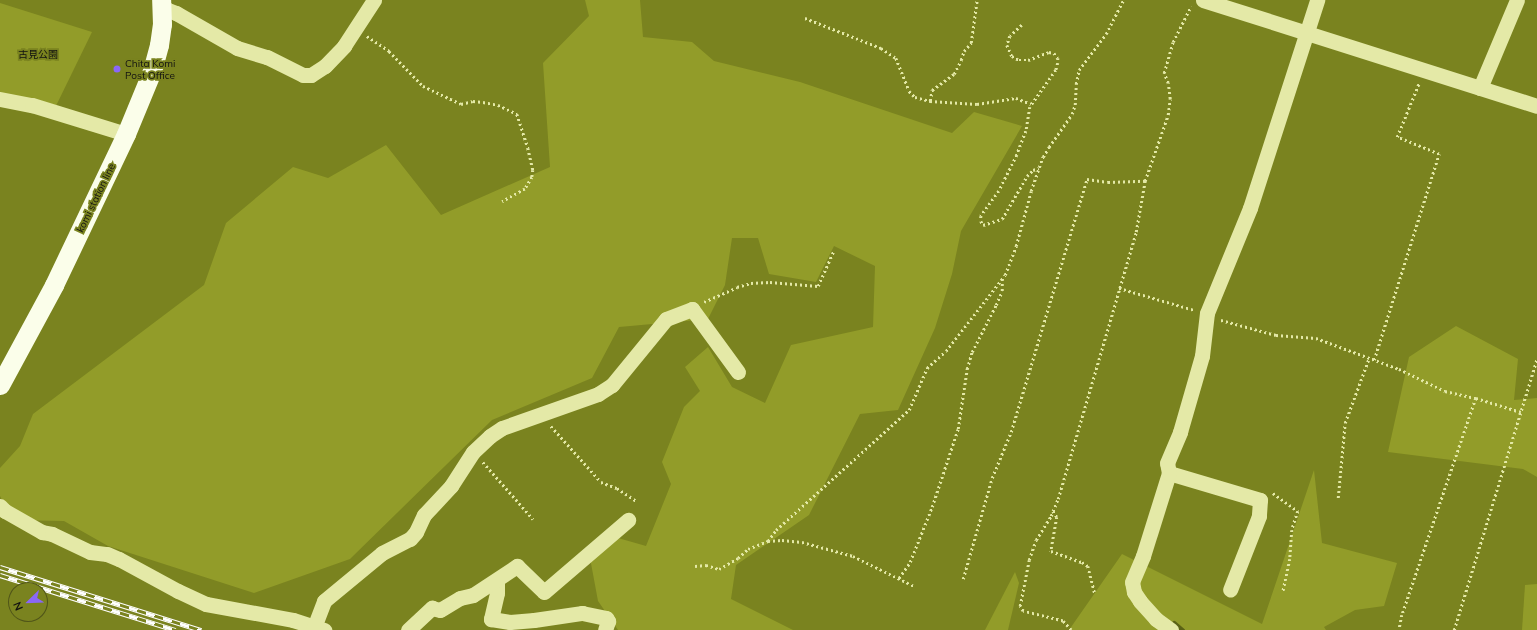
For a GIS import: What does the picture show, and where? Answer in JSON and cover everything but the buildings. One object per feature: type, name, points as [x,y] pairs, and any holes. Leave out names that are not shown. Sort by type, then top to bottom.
[{"type":"main road","name":"komi station line","points":[[0,385],[54,285],[126,134],[152,71],[162,24],[161,5]]},
{"type":"street","points":[[161,5],[237,48],[267,57],[303,75],[311,75],[325,66],[344,46],[374,0]]},
{"type":"street","points":[[1203,0],[1537,106]]},
{"type":"street","points":[[1171,630],[1156,620],[1140,601],[1134,592],[1132,582],[1143,556],[1169,473],[1167,463],[1180,432],[1202,356],[1207,314],[1250,208],[1294,75],[1305,33],[1317,0]]},
{"type":"street","points":[[1480,88],[1517,0]]},
{"type":"street","points":[[0,99],[32,106],[126,134]]},
{"type":"street","points":[[0,506],[5,511],[42,532],[52,534],[90,552],[107,554],[119,559],[178,592],[206,604],[293,620],[317,629],[324,601],[382,554],[398,546],[416,532],[424,515],[451,486],[473,452],[490,436],[502,428],[598,394],[612,385],[666,319],[692,309],[738,372]]},
{"type":"street","points":[[1169,473],[1260,500],[1259,516],[1230,590]]},
{"type":"street","points":[[408,630],[432,608],[440,610],[460,598],[473,595],[517,566],[544,592],[628,520]]},
{"type":"street","points":[[497,580],[497,593],[491,619],[510,622],[582,613],[606,618],[608,621],[605,630]]},
{"type":"path","points":[[930,101],[932,90],[954,74],[962,60],[964,51],[971,43],[978,0]]},
{"type":"path","points":[[768,541],[776,530],[909,410],[927,368],[946,351],[1005,275],[1016,246],[1031,191],[1049,146],[1072,114],[1075,105],[1076,84],[1079,70],[1106,34],[1123,0]]},
{"type":"path","points":[[1071,630],[1063,621],[1023,611],[1020,606],[1029,560],[1036,540],[1053,511],[1058,499],[1136,232],[1145,181],[1168,115],[1170,99],[1168,83],[1164,73],[1173,42],[1194,0]]},
{"type":"path","points":[[805,18],[881,48],[896,58],[909,91],[915,97],[930,101],[977,104],[1016,98],[1032,104]]},
{"type":"path","points":[[1022,25],[1010,36],[1007,45],[1012,56],[1019,60],[1028,60],[1049,52],[1054,53],[1058,58],[1056,70],[1032,104],[1026,130],[1017,154],[999,191],[981,216],[983,225],[1002,219],[1027,176],[1033,170],[1040,168]]},
{"type":"path","points":[[355,28],[389,51],[423,86],[462,104],[473,101],[483,102],[498,105],[516,114],[528,148],[533,170],[532,177],[525,189],[502,202]]},
{"type":"path","points":[[1374,360],[1439,154],[1397,136],[1424,70]]},
{"type":"path","points":[[963,579],[992,478],[1011,432],[1087,179],[1108,182],[1145,181]]},
{"type":"path","points":[[692,309],[714,296],[751,283],[818,286],[834,250]]},
{"type":"path","points":[[899,578],[910,562],[932,507],[958,428],[967,369],[972,352],[1002,291],[1002,279]]},
{"type":"path","points":[[1119,288],[1207,314],[1214,318],[1276,335],[1316,338],[1399,369],[1445,391],[1476,398],[1521,412]]},
{"type":"path","points":[[1338,498],[1345,423],[1369,358]]},
{"type":"path","points":[[1454,630],[1537,358]]},
{"type":"path","points":[[1399,630],[1402,615],[1476,398]]},
{"type":"path","points":[[542,414],[601,482],[617,488],[636,501]]},
{"type":"path","points":[[473,452],[533,519]]},
{"type":"path","points":[[1260,500],[1271,491],[1298,511],[1292,530],[1290,558],[1284,592]]},
{"type":"path","points":[[1053,511],[1057,517],[1051,551],[1082,562],[1088,566],[1095,594]]},
{"type":"path","points":[[695,566],[706,565],[719,569],[738,558],[748,549],[768,541],[782,540],[819,546],[853,556],[914,586]]},
{"type":"green space","points":[[585,0],[640,0],[643,37],[692,42],[714,61],[800,82],[952,133],[974,112],[1022,126],[961,231],[952,274],[935,328],[898,410],[860,414],[809,515],[736,565],[731,599],[793,630],[618,630],[598,601],[590,558],[618,538],[646,546],[671,484],[662,462],[684,407],[700,391],[685,367],[708,347],[732,387],[765,403],[791,345],[873,327],[875,266],[834,246],[816,282],[769,274],[758,238],[732,238],[725,285],[708,319],[619,327],[592,378],[492,420],[350,559],[254,593],[108,546],[64,521],[11,520],[0,496],[0,468],[20,446],[33,414],[204,285],[226,223],[293,167],[328,178],[386,145],[441,215],[550,167],[543,63],[589,16]]},
{"type":"green space","name":"古見公園","points":[[0,3],[92,32],[53,112],[0,99]]},
{"type":"green space","points":[[1456,326],[1518,359],[1514,400],[1537,398],[1537,477],[1523,469],[1388,452],[1409,357]]},
{"type":"green space","points":[[1314,470],[1322,543],[1397,563],[1384,606],[1355,610],[1324,627],[1326,630],[1069,630],[1122,554],[1262,624]]},
{"type":"green space","points":[[1015,572],[1019,583],[1008,630],[985,630]]},
{"type":"green space","points":[[1537,584],[1537,630],[1522,630],[1525,585]]},
{"type":"waterway","points":[[1174,623],[1182,630]]},
{"type":"railway","points":[[0,567],[201,630]]},
{"type":"railway","points":[[0,575],[176,630]]},
{"type":"place","name":"Chita Komi Post Office","points":[[117,69]]}]
